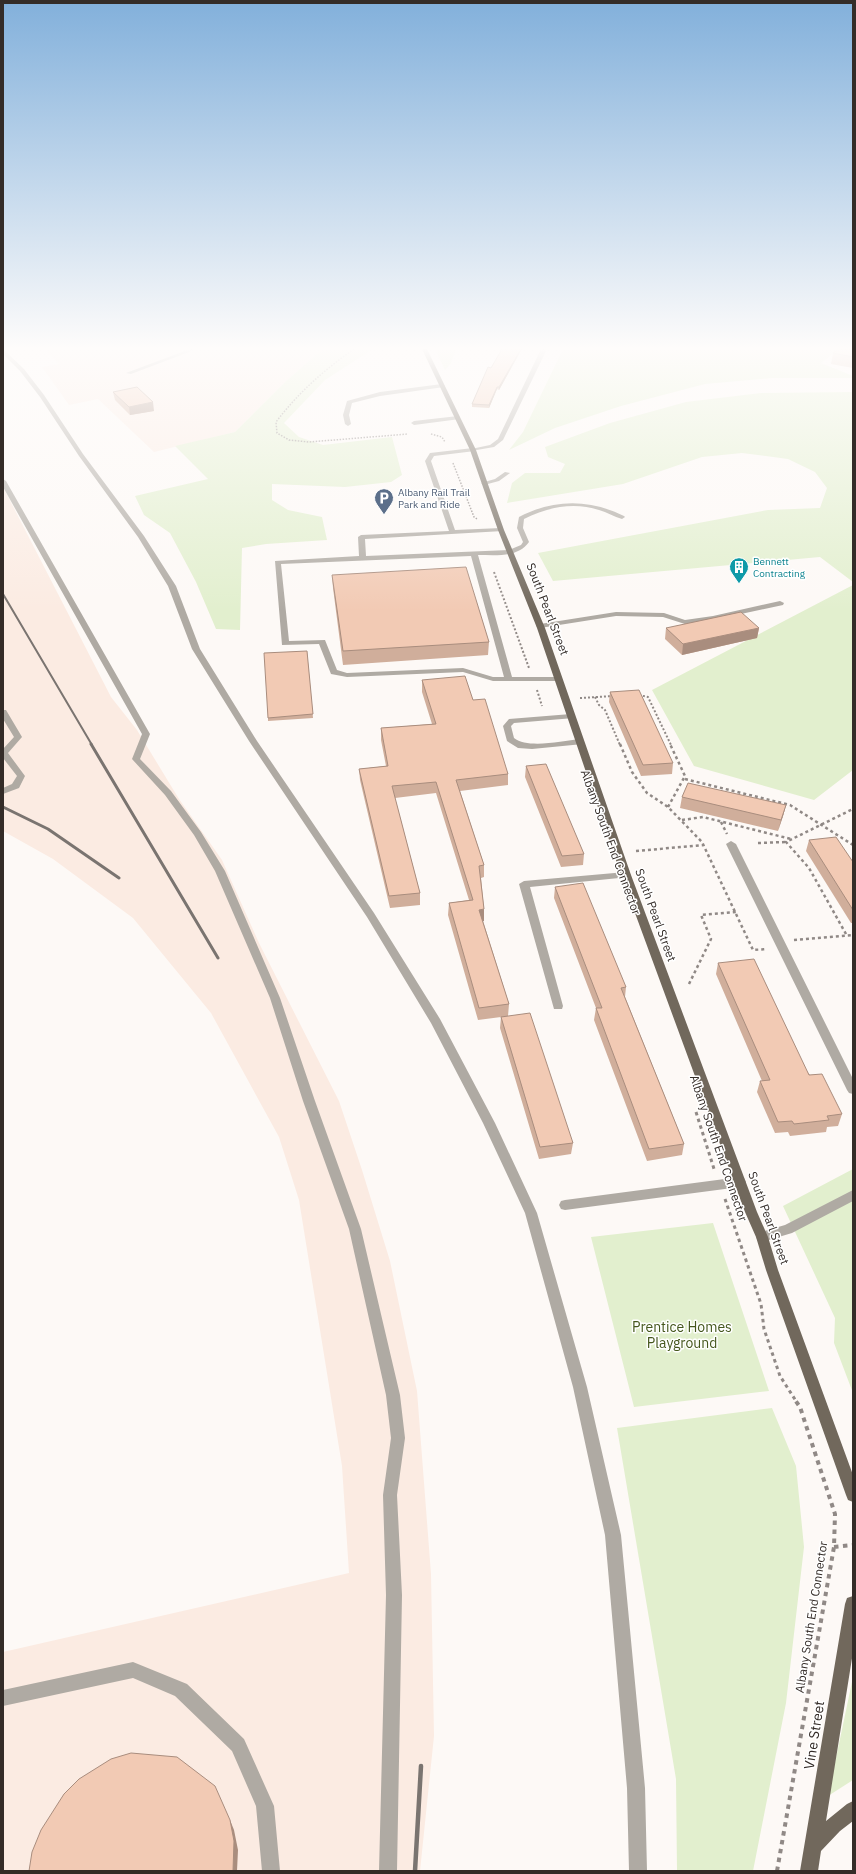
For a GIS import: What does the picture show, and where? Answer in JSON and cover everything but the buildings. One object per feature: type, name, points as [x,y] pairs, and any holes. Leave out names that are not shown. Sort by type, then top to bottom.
[{"type":"main road","name":"South Pearl Street","points":[[467,436],[473,450],[501,530],[540,626],[626,875],[740,1182],[762,1237],[772,1270],[853,1495]]},
{"type":"main road","name":"Vine Street","points":[[809,1871],[853,1604]]},
{"type":"main road","points":[[813,1847],[834,1825],[853,1810]]},
{"type":"street","points":[[69,436],[141,536],[168,580],[196,649],[254,741],[371,916],[436,1022],[489,1123],[531,1213],[580,1387],[613,1535],[636,1788],[638,1871]]},
{"type":"street","points":[[453,533],[428,461],[432,454],[473,450],[492,446],[500,440],[502,436]]},
{"type":"street","points":[[484,483],[497,480],[506,473]]},
{"type":"street","points":[[3,481],[146,734],[136,759],[168,793],[198,834],[220,871],[275,998],[309,1101],[355,1230],[393,1395],[398,1438],[390,1495],[394,1595],[388,1871]]},
{"type":"street","points":[[558,679],[493,679],[463,670],[347,675],[334,672],[322,642],[285,643],[278,562],[510,552],[523,546],[526,542],[520,528],[521,518],[529,513],[543,508],[562,505],[582,505],[612,512],[622,517]]},
{"type":"street","points":[[363,558],[361,538],[501,530]]},
{"type":"street","points":[[474,553],[509,679]]},
{"type":"street","points":[[540,626],[616,614],[664,616],[685,622],[713,618],[780,603]]},
{"type":"street","points":[[3,712],[18,738],[3,752],[21,776],[16,786],[3,791]]},
{"type":"street","points":[[571,716],[521,719],[512,721],[508,726],[510,739],[518,745],[565,744],[580,742]]},
{"type":"street","points":[[731,844],[782,944],[853,1090]]},
{"type":"street","points":[[558,1006],[524,884],[626,875]]},
{"type":"street","points":[[565,1205],[740,1182]]},
{"type":"street","points":[[762,1237],[788,1229],[853,1195]]},
{"type":"street","points":[[3,1698],[133,1670],[181,1690],[238,1745],[265,1806],[270,1871]]},
{"type":"path","points":[[283,436],[289,440],[309,442],[380,436]]},
{"type":"path","points":[[440,436],[442,437],[449,452],[474,516],[484,525],[486,531]]},
{"type":"path","points":[[635,694],[648,697],[685,776],[685,779],[668,807]]},
{"type":"path","points":[[565,699],[619,695]]},
{"type":"path","points":[[595,697],[599,705],[605,710],[632,772],[647,793],[668,807],[682,820],[704,845],[753,950],[846,934],[853,935]]},
{"type":"path","points":[[685,779],[790,806],[853,845]]},
{"type":"path","points":[[758,843],[786,842],[853,809]]},
{"type":"path","points":[[682,820],[703,817],[792,839]]},
{"type":"path","points":[[786,842],[809,868],[846,934]]},
{"type":"path","points":[[636,851],[704,845]]},
{"type":"path","points":[[689,984],[711,939],[701,915],[736,912]]},
{"type":"path","name":"Albany South End Connector","points":[[693,1105],[758,1292],[764,1329],[780,1376],[800,1407],[835,1514],[834,1547],[777,1871]]},
{"type":"path","points":[[834,1547],[853,1545]]},
{"type":"shaded area","points":[[138,436],[217,436],[154,452]]},
{"type":"shaded area","points":[[3,487],[111,697],[137,730],[179,799],[222,860],[259,943],[339,1101],[390,1261],[417,1391],[431,1574],[434,1736],[420,1871],[3,1871],[3,1652],[349,1573],[342,1466],[299,1200],[279,1137],[211,1013],[133,918],[53,859],[3,831]]},
{"type":"green space","points":[[216,436],[298,436],[323,445],[392,437],[402,475],[391,482],[345,487],[272,484],[272,500],[288,510],[322,517],[327,540],[266,544],[242,548],[240,630],[216,629],[196,582],[170,533],[144,515],[135,496],[208,479],[175,446]]},
{"type":"green space","points":[[520,436],[537,436],[509,450]]},
{"type":"green space","points":[[574,436],[853,436],[853,582],[820,557],[553,581],[538,553],[768,510],[820,508],[827,488],[815,472],[788,459],[742,453],[702,457],[623,484],[507,503],[512,483],[525,473],[560,473],[565,464],[548,457],[545,447]]},
{"type":"green space","points":[[853,585],[853,770],[814,800],[694,766],[652,690]]},
{"type":"green space","points":[[853,1169],[853,1393],[834,1343],[835,1318],[783,1206]]},
{"type":"green space","name":"Prentice Homes Playground","points":[[713,1223],[769,1391],[634,1407],[591,1237]]},
{"type":"green space","points":[[772,1408],[796,1466],[804,1547],[786,1703],[753,1871],[677,1871],[676,1779],[617,1428]]},
{"type":"green space","points":[[853,1677],[853,1780],[828,1796]]},
{"type":"railway","points":[[3,594],[92,745]]},
{"type":"railway","points":[[91,744],[218,958]]},
{"type":"railway","points":[[3,807],[48,829],[119,878]]},
{"type":"railway","points":[[415,1871],[421,1766]]},
{"type":"place","name":"Albany Rail Trail Park and Ride","points":[[384,515]]},
{"type":"place","name":"Bennett Contracting","points":[[739,584]]}]
